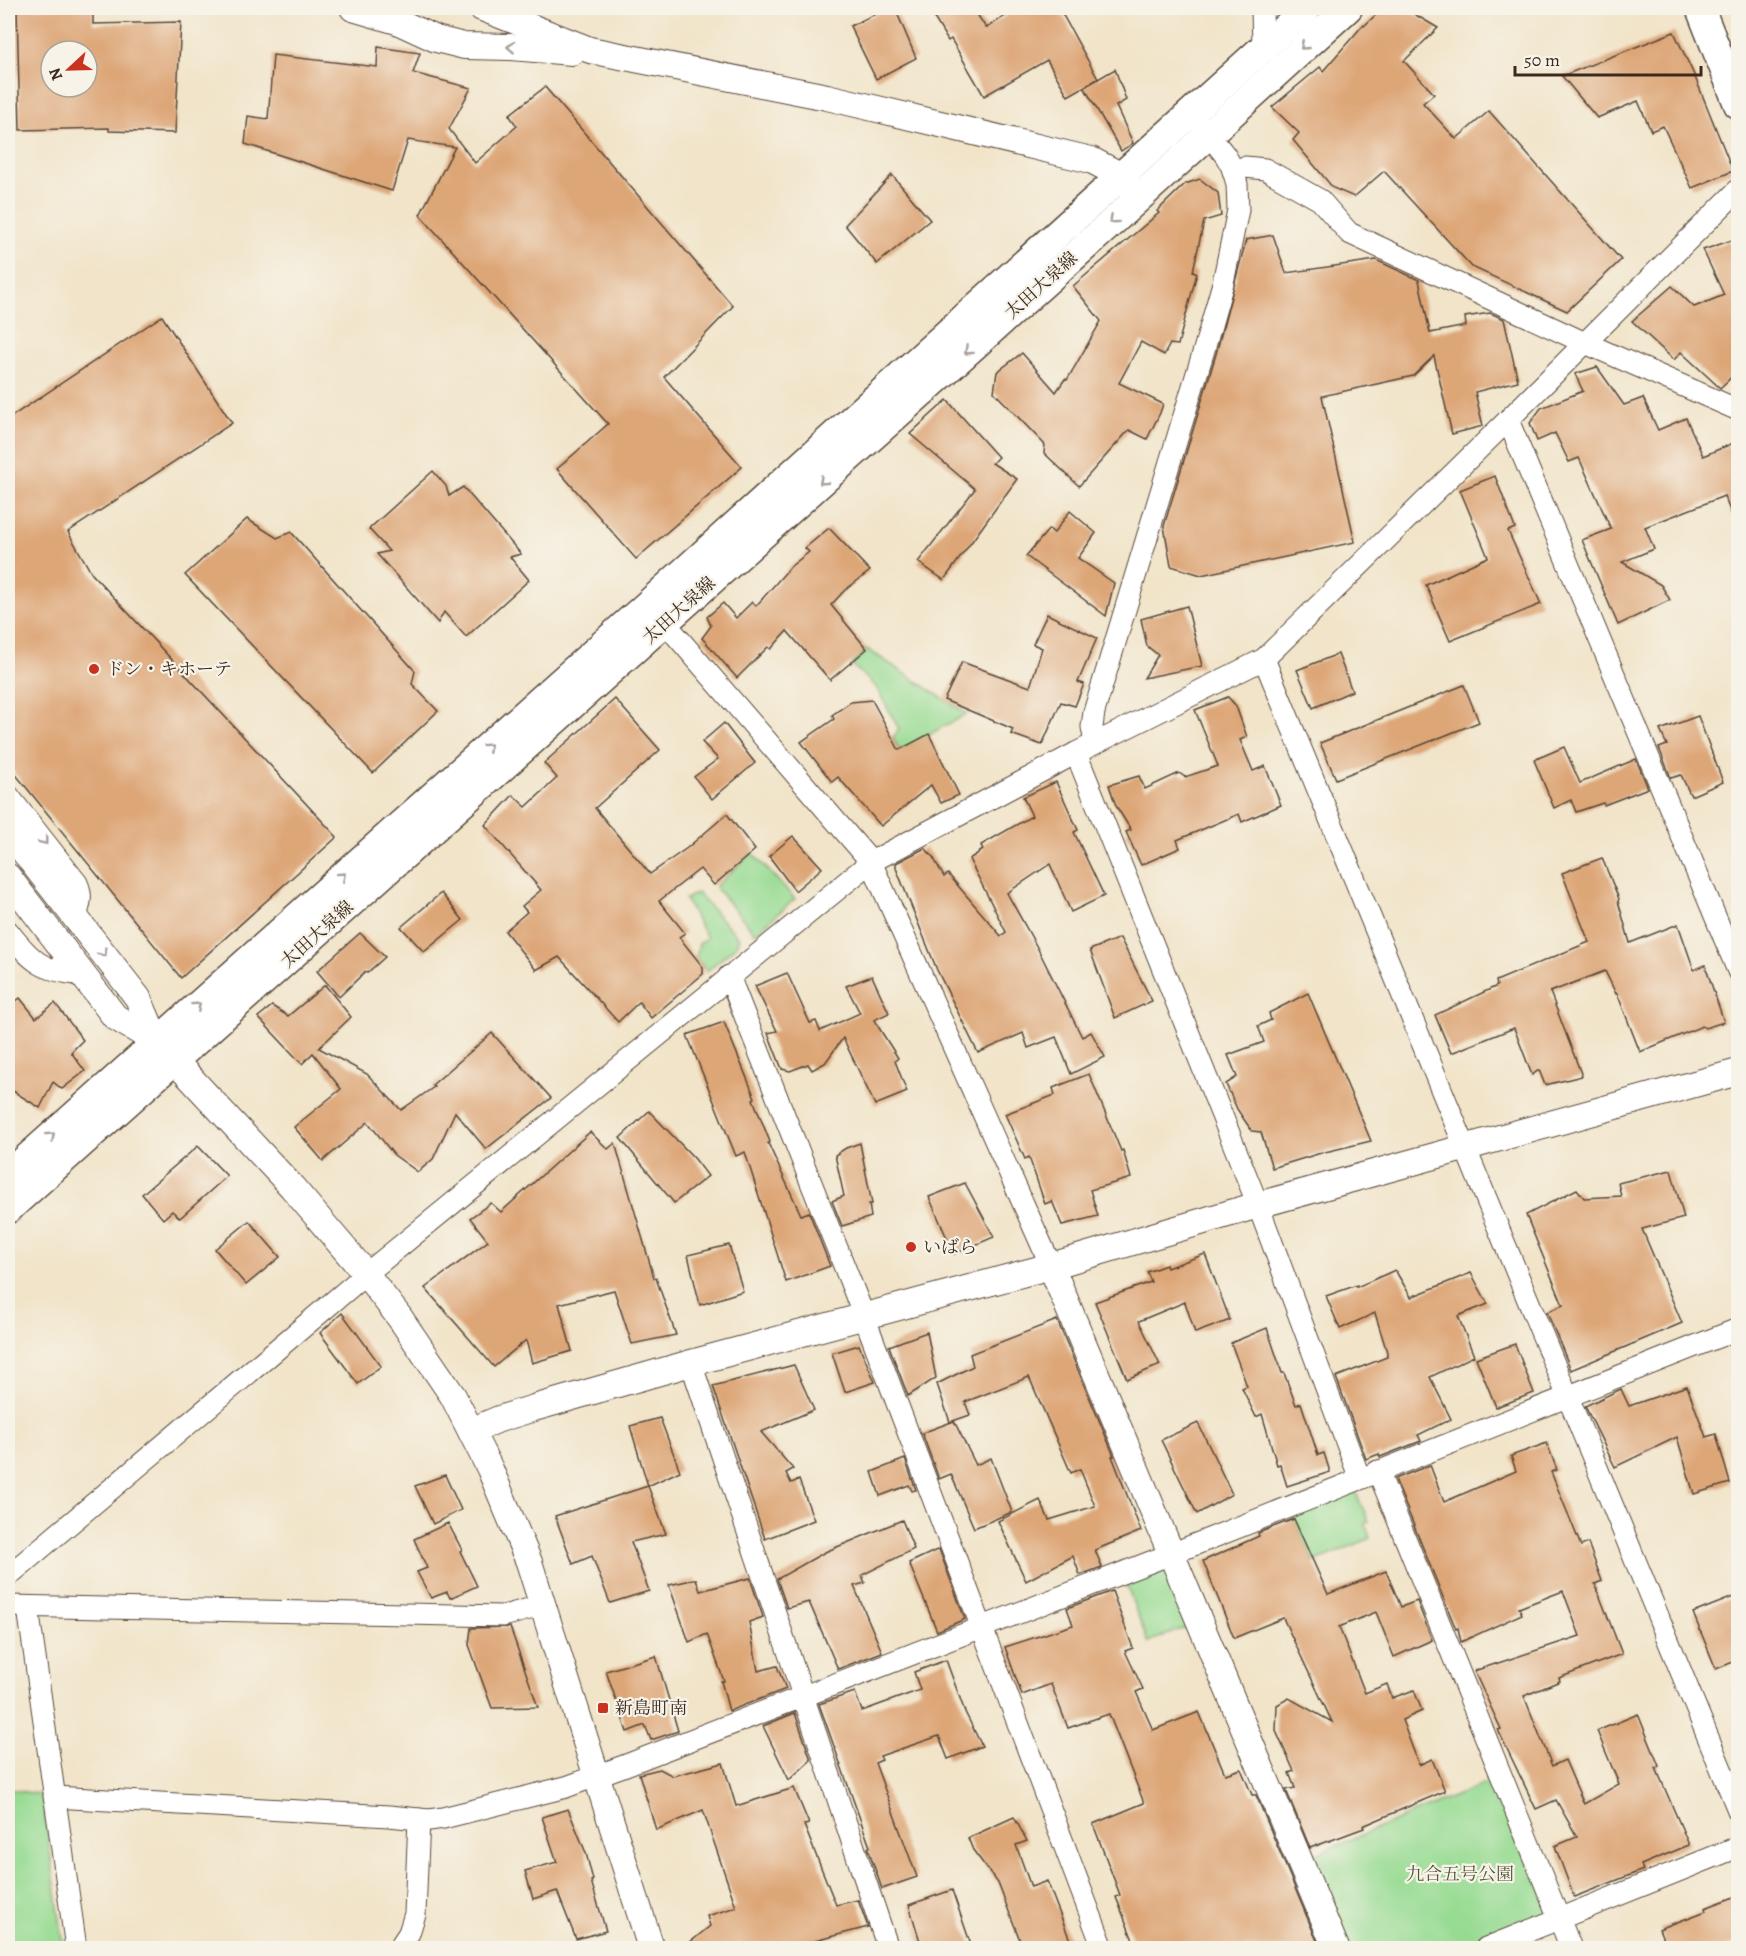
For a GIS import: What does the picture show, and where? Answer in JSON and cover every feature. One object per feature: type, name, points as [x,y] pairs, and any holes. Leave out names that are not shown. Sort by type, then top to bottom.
[{"type":"main road","name":"太田大泉線","points":[[656,613],[1120,175],[1307,8]]},
{"type":"main road","name":"太田大泉線","points":[[8,1175],[165,1051],[656,613],[1139,197],[1348,8]]},
{"type":"main road","points":[[1700,8],[1738,104]]},
{"type":"main road","name":"太田大泉線","points":[[8,1209],[165,1051]]},
{"type":"street","points":[[353,8],[397,21],[436,39],[464,46],[511,47],[563,52],[590,50]]},
{"type":"street","points":[[482,8],[590,50],[838,100],[1091,160],[1120,175],[1139,197]]},
{"type":"street","points":[[1262,8],[1263,47]]},
{"type":"street","points":[[1190,112],[1210,134],[1233,171],[1239,198],[1238,210],[1223,283],[1094,712],[1086,748],[1258,1205],[1369,1475],[1571,1948]]},
{"type":"street","points":[[1233,171],[1245,167],[1266,169],[1320,200],[1349,233],[1585,343],[1738,410]]},
{"type":"street","points":[[8,1576],[51,1537],[366,1274],[871,862],[1086,748],[1264,659],[1509,420],[1738,190]]},
{"type":"street","points":[[1509,420],[1738,971]]},
{"type":"street","points":[[656,613],[871,862],[1051,1266],[1336,1948]]},
{"type":"street","points":[[1264,659],[1738,1810]]},
{"type":"street","points":[[8,795],[77,883],[81,893],[76,916]]},
{"type":"street","points":[[8,831],[138,998],[165,1051]]},
{"type":"street","points":[[8,877],[115,1017],[165,1051],[292,1188],[366,1274],[400,1318],[453,1396],[512,1518],[544,1605],[651,1948]]},
{"type":"street","points":[[8,931],[35,962],[51,970],[84,975]]},
{"type":"street","points":[[729,976],[864,1316],[1103,1948]]},
{"type":"street","points":[[471,1431],[534,1408],[691,1363],[1051,1266],[1258,1205],[1738,1071]]},
{"type":"street","points":[[54,1797],[429,1820],[566,1787],[1171,1554],[1738,1329]]},
{"type":"street","points":[[691,1363],[888,1948]]},
{"type":"street","points":[[76,1948],[54,1797],[18,1607],[503,1616],[544,1605]]},
{"type":"street","points":[[399,1948],[409,1933],[415,1914],[419,1819]]},
{"type":"street","points":[[1486,1948],[1738,1847]]},
{"type":"green space","points":[[867,649],[967,714],[900,750],[893,738],[899,729],[876,687],[852,665]]},
{"type":"green space","points":[[752,853],[795,899],[755,933],[715,887]]},
{"type":"green space","points":[[697,893],[739,938],[736,946],[707,971],[696,958],[699,944],[707,938],[685,899]]},
{"type":"green space","points":[[1354,1489],[1369,1522],[1365,1523],[1370,1538],[1314,1562],[1291,1513]]},
{"type":"green space","points":[[1161,1566],[1173,1571],[1195,1624],[1148,1642],[1124,1579]]},
{"type":"green space","name":"九合五号公園","points":[[1501,1777],[1558,1919],[1486,1948],[1336,1948],[1300,1861]]},
{"type":"green space","points":[[8,1789],[42,1795],[64,1948],[8,1948]]},
{"type":"building","points":[[17,8],[93,8],[93,24],[181,22],[175,133],[109,131],[109,128],[20,130]]},
{"type":"building","points":[[888,8],[895,8],[916,58],[876,79],[850,26]]},
{"type":"building","points":[[928,8],[973,8],[986,28],[1018,8],[1059,8],[1098,79],[1068,96],[1047,60],[984,96],[951,39],[948,41]]},
{"type":"building","points":[[1383,8],[1404,8],[1438,28],[1404,61],[1434,94],[1423,103],[1456,139],[1489,111],[1621,260],[1567,311],[1472,267],[1384,171],[1354,197],[1333,188],[1293,140],[1299,133],[1272,107],[1320,67],[1323,71],[1363,25]]},
{"type":"building","points":[[1674,32],[1733,171],[1692,188],[1663,126],[1651,131],[1638,101],[1597,118],[1562,76]]},
{"type":"building","points":[[378,47],[420,53],[413,73],[471,88],[449,129],[475,163],[517,126],[509,115],[545,87],[733,306],[664,377],[742,467],[636,559],[557,469],[608,424],[420,215],[455,147],[408,140],[392,191],[245,144],[248,116],[268,119],[273,55],[377,67]]},
{"type":"building","points":[[1115,69],[1126,100],[1116,106],[1133,143],[1121,151],[1084,87]]},
{"type":"building","points":[[892,175],[930,220],[877,264],[845,225]]},
{"type":"building","points":[[1200,179],[1218,193],[1221,216],[1204,221],[1193,271],[1197,273],[1178,345],[1170,344],[1164,355],[1141,342],[1119,383],[1163,404],[1160,413],[1147,439],[1129,430],[1079,486],[1044,453],[1045,445],[994,392],[997,372],[1022,353],[1056,392],[1065,379],[1067,380],[1101,321],[1073,286],[1159,213],[1157,211],[1185,184]]},
{"type":"building","points":[[1273,235],[1286,273],[1376,260],[1419,280],[1430,333],[1466,326],[1465,317],[1490,313],[1504,319],[1518,381],[1475,392],[1483,426],[1452,434],[1434,356],[1413,376],[1322,396],[1355,542],[1201,575],[1171,566],[1164,526],[1216,354],[1246,240]]},
{"type":"building","points":[[1738,238],[1738,371],[1720,388],[1681,352],[1674,360],[1632,321],[1672,286],[1694,307],[1724,295],[1703,250]]},
{"type":"building","name":"ドン・キホーテ","points":[[162,316],[232,423],[68,532],[92,574],[337,837],[181,978],[8,765],[8,419]]},
{"type":"building","points":[[1597,367],[1624,405],[1643,398],[1658,430],[1686,418],[1703,456],[1738,441],[1738,530],[1724,496],[1645,527],[1654,549],[1622,562],[1661,585],[1670,600],[1618,625],[1582,540],[1611,529],[1579,458],[1569,462],[1555,433],[1537,441],[1530,423],[1541,408],[1583,391],[1575,374]]},
{"type":"building","points":[[947,400],[998,457],[992,463],[1017,479],[944,580],[918,562],[975,489],[910,434]]},
{"type":"building","points":[[433,471],[446,486],[449,496],[463,487],[521,554],[510,557],[529,580],[466,637],[444,612],[438,623],[377,554],[389,551],[369,529]]},
{"type":"building","points":[[1495,476],[1515,528],[1508,531],[1541,604],[1450,641],[1426,585],[1488,557],[1460,490]]},
{"type":"building","points":[[1070,511],[1096,533],[1078,558],[1114,583],[1106,616],[1026,556],[1049,529],[1054,533]]},
{"type":"building","points":[[247,519],[277,538],[291,532],[415,671],[412,684],[438,711],[373,773],[185,575]]},
{"type":"building","points":[[829,528],[870,571],[844,591],[831,605],[867,649],[830,680],[787,631],[771,649],[768,647],[737,678],[702,638],[711,626],[707,617],[723,603],[736,618],[752,602],[756,606],[791,566],[809,552],[805,548]]},
{"type":"building","points":[[1187,606],[1202,666],[1144,678],[1158,655],[1147,646],[1141,619]]},
{"type":"building","points":[[1047,614],[1097,638],[1078,682],[1084,684],[1075,706],[1061,702],[1042,745],[1011,734],[1013,729],[944,700],[962,662],[1030,687],[1042,648],[1033,644]]},
{"type":"building","points":[[1338,654],[1352,691],[1313,708],[1297,670]]},
{"type":"building","points":[[1464,685],[1479,722],[1336,779],[1320,743]]},
{"type":"building","points":[[1228,697],[1236,706],[1247,737],[1240,740],[1253,771],[1265,766],[1281,805],[1242,822],[1239,814],[1177,840],[1180,848],[1141,865],[1126,832],[1131,830],[1116,806],[1109,785],[1139,776],[1145,789],[1179,773],[1185,777],[1218,766],[1195,710]]},
{"type":"building","points":[[615,699],[660,750],[595,808],[650,874],[687,848],[727,814],[755,850],[714,885],[700,869],[659,901],[685,933],[679,937],[703,967],[703,974],[651,1018],[639,1002],[618,1022],[559,957],[536,970],[505,931],[527,912],[522,906],[541,890],[485,825],[513,795],[526,807],[557,778],[544,763]]},
{"type":"building","points":[[872,700],[899,750],[929,734],[959,795],[941,803],[931,785],[881,826],[838,777],[832,782],[801,742],[834,719],[832,715],[851,702]]},
{"type":"building","points":[[1698,716],[1723,782],[1691,796],[1681,775],[1671,778],[1659,748],[1667,745],[1660,730]]},
{"type":"building","points":[[724,723],[755,763],[712,799],[694,777],[718,759],[702,742]]},
{"type":"building","points":[[1564,747],[1580,783],[1636,759],[1648,788],[1604,805],[1603,803],[1576,812],[1571,800],[1554,808],[1534,760]]},
{"type":"building","points":[[1056,782],[1078,830],[1074,832],[1104,896],[1071,912],[1050,864],[1007,893],[1082,1037],[1091,1032],[1105,1057],[1071,1074],[1056,1037],[1028,1048],[1023,1033],[978,1053],[937,970],[896,868],[896,863],[925,848],[944,877],[948,874],[1001,936],[1006,932],[969,859],[983,850],[981,845],[1032,816],[1023,797]]},
{"type":"building","points":[[793,836],[822,868],[795,891],[769,856]]},
{"type":"building","points":[[1602,858],[1619,899],[1630,943],[1678,924],[1694,970],[1705,965],[1724,1022],[1705,1028],[1702,1026],[1640,1052],[1617,993],[1605,971],[1550,992],[1582,1076],[1545,1085],[1539,1070],[1532,1075],[1514,1028],[1451,1053],[1435,1015],[1497,986],[1496,981],[1589,942],[1562,873]]},
{"type":"building","points":[[441,893],[463,920],[424,952],[401,927]]},
{"type":"building","points":[[360,933],[385,957],[367,973],[365,972],[339,997],[317,971]]},
{"type":"building","points":[[1120,938],[1152,1001],[1115,1018],[1090,950]]},
{"type":"building","points":[[787,973],[810,1023],[816,1021],[820,1031],[860,1013],[846,986],[872,976],[889,1013],[874,1020],[898,1058],[895,1061],[907,1092],[875,1105],[843,1038],[825,1063],[812,1070],[808,1064],[790,1071],[782,1069],[768,1033],[777,1031],[755,986]]},
{"type":"building","points":[[325,985],[351,1017],[319,1048],[367,1074],[401,1110],[434,1087],[432,1085],[492,1033],[551,1098],[486,1149],[455,1112],[433,1159],[418,1172],[394,1155],[368,1122],[323,1161],[294,1127],[341,1089],[313,1053],[302,1064],[258,1017],[272,1006],[288,1016]]},
{"type":"building","points":[[1308,993],[1371,1141],[1272,1168],[1261,1132],[1252,1131],[1237,1109],[1226,1084],[1237,1077],[1228,1055],[1264,1042],[1258,1026],[1271,1020],[1269,1013]]},
{"type":"building","points":[[20,998],[36,1018],[55,1003],[83,1040],[71,1052],[85,1071],[62,1089],[53,1082],[40,1108],[8,1088],[8,1007]]},
{"type":"building","points":[[724,1022],[755,1098],[753,1099],[770,1142],[768,1143],[801,1215],[809,1212],[830,1266],[786,1282],[745,1152],[736,1156],[687,1035]]},
{"type":"building","points":[[1089,1074],[1121,1151],[1123,1150],[1131,1178],[1090,1190],[1098,1216],[1062,1225],[1052,1201],[1045,1204],[1029,1157],[1025,1159],[1005,1114],[1055,1095],[1053,1088]]},
{"type":"building","points":[[649,1111],[708,1176],[674,1203],[620,1138]]},
{"type":"building","points":[[590,1132],[608,1149],[615,1143],[654,1278],[656,1278],[676,1335],[632,1344],[614,1290],[559,1304],[572,1351],[532,1363],[526,1340],[494,1367],[425,1288],[488,1241],[470,1218],[491,1203],[501,1212]]},
{"type":"building","points":[[860,1143],[872,1204],[869,1204],[871,1217],[842,1226],[832,1201],[844,1196],[835,1155]]},
{"type":"building","points":[[198,1146],[227,1176],[180,1218],[172,1211],[163,1219],[142,1194]]},
{"type":"building","points":[[1671,1170],[1684,1218],[1642,1229],[1682,1323],[1571,1370],[1547,1312],[1563,1305],[1526,1215],[1577,1189],[1584,1198],[1621,1196],[1618,1183]]},
{"type":"building","points":[[965,1183],[994,1237],[954,1254],[929,1197]]},
{"type":"building","points":[[249,1221],[280,1257],[246,1285],[215,1249]]},
{"type":"building","points":[[729,1245],[743,1291],[700,1305],[688,1255]]},
{"type":"building","points":[[1205,1254],[1230,1320],[1195,1333],[1185,1302],[1139,1321],[1160,1365],[1127,1379],[1095,1302],[1151,1282],[1147,1272],[1166,1265],[1167,1268]]},
{"type":"building","points":[[1395,1270],[1411,1297],[1471,1273],[1488,1304],[1458,1316],[1474,1356],[1430,1377],[1451,1419],[1418,1435],[1421,1441],[1380,1457],[1379,1454],[1366,1459],[1336,1377],[1387,1357],[1387,1352],[1375,1313],[1340,1329],[1326,1296],[1357,1285],[1357,1287]]},
{"type":"building","points":[[342,1313],[381,1366],[358,1384],[320,1333]]},
{"type":"building","points":[[1057,1320],[1114,1456],[1112,1456],[1141,1531],[1095,1550],[1102,1567],[1080,1575],[1073,1556],[1026,1581],[998,1521],[1040,1500],[1049,1520],[1095,1506],[1080,1469],[1071,1473],[1029,1377],[965,1402],[970,1415],[950,1422],[937,1384],[973,1366],[970,1354]]},
{"type":"building","points":[[1267,1328],[1282,1373],[1284,1373],[1296,1405],[1301,1403],[1318,1455],[1324,1453],[1330,1472],[1287,1486],[1280,1464],[1277,1465],[1262,1414],[1256,1417],[1242,1388],[1247,1386],[1231,1343]]},
{"type":"building","points":[[927,1332],[936,1378],[908,1396],[889,1346]]},
{"type":"building","points":[[1515,1344],[1534,1393],[1496,1407],[1476,1358]]},
{"type":"building","points":[[859,1345],[875,1382],[845,1392],[832,1353]]},
{"type":"building","points":[[794,1365],[814,1410],[761,1432],[793,1469],[786,1473],[791,1483],[799,1480],[814,1520],[765,1539],[713,1386]]},
{"type":"building","points":[[1687,1386],[1706,1437],[1716,1434],[1730,1483],[1694,1494],[1677,1437],[1615,1467],[1585,1406],[1621,1389],[1629,1406]]},
{"type":"building","points":[[660,1418],[680,1471],[648,1486],[630,1426]]},
{"type":"building","points":[[954,1421],[976,1465],[991,1458],[1012,1512],[974,1528],[951,1474],[939,1479],[922,1433]]},
{"type":"building","points":[[1198,1423],[1232,1494],[1197,1514],[1161,1440]]},
{"type":"building","points":[[1547,1443],[1557,1470],[1551,1472],[1581,1546],[1588,1543],[1602,1581],[1595,1584],[1622,1654],[1559,1678],[1560,1681],[1524,1696],[1552,1766],[1565,1760],[1584,1804],[1619,1784],[1597,1731],[1638,1714],[1659,1766],[1656,1768],[1689,1845],[1641,1865],[1643,1870],[1574,1897],[1555,1846],[1577,1837],[1556,1800],[1536,1809],[1498,1730],[1501,1729],[1474,1671],[1580,1636],[1563,1591],[1519,1608],[1522,1614],[1461,1642],[1458,1628],[1456,1629],[1395,1479],[1430,1465],[1444,1502],[1516,1471],[1511,1456]]},
{"type":"building","points":[[905,1459],[916,1490],[912,1491],[909,1485],[880,1496],[872,1472]]},
{"type":"building","points":[[445,1475],[461,1510],[433,1524],[415,1486]]},
{"type":"building","points":[[648,1486],[666,1534],[631,1542],[649,1591],[610,1603],[592,1556],[573,1564],[555,1516]]},
{"type":"building","points":[[1294,1519],[1328,1594],[1386,1571],[1401,1607],[1417,1601],[1432,1640],[1394,1657],[1376,1612],[1339,1627],[1365,1693],[1387,1684],[1392,1698],[1414,1690],[1422,1711],[1402,1720],[1419,1765],[1432,1759],[1445,1791],[1363,1826],[1364,1828],[1310,1848],[1286,1790],[1295,1788],[1289,1773],[1294,1771],[1276,1731],[1277,1705],[1289,1698],[1332,1722],[1283,1618],[1234,1638],[1203,1561],[1259,1536],[1258,1533]]},
{"type":"building","points":[[902,1520],[914,1549],[862,1575],[865,1583],[854,1586],[882,1652],[838,1669],[809,1602],[787,1608],[777,1579],[825,1552]]},
{"type":"building","points":[[448,1523],[477,1586],[450,1598],[447,1592],[431,1598],[417,1572],[427,1568],[414,1539]]},
{"type":"building","points":[[939,1549],[965,1619],[937,1631],[909,1563]]},
{"type":"building","points":[[750,1578],[763,1617],[749,1622],[758,1671],[777,1666],[786,1689],[729,1711],[721,1681],[724,1681],[707,1634],[689,1642],[669,1585],[696,1579],[700,1591]]},
{"type":"building","points":[[1112,1591],[1133,1648],[1125,1651],[1143,1689],[1136,1692],[1153,1730],[1199,1712],[1225,1774],[1241,1769],[1252,1795],[1256,1795],[1320,1948],[1136,1948],[1116,1897],[1120,1895],[1093,1824],[1144,1803],[1109,1714],[1068,1728],[1051,1684],[1022,1695],[1005,1647],[1073,1625],[1067,1608]]},
{"type":"building","points":[[1738,1595],[1738,1660],[1716,1669],[1693,1613]]},
{"type":"building","points":[[510,1627],[538,1707],[492,1708],[469,1645],[471,1628]]},
{"type":"building","points":[[656,1656],[678,1731],[651,1740],[645,1725],[627,1732],[606,1671]]},
{"type":"building","points":[[946,1660],[965,1712],[982,1746],[948,1759],[939,1736],[880,1756],[882,1760],[875,1763],[917,1877],[882,1889],[868,1848],[870,1847],[819,1704],[855,1692],[862,1711],[920,1690],[914,1672]]},
{"type":"building","points":[[795,1713],[811,1760],[789,1780],[763,1726]]},
{"type":"building","points":[[723,1763],[736,1806],[794,1788],[809,1824],[804,1825],[836,1905],[858,1900],[868,1927],[788,1948],[683,1948],[710,1926],[707,1916],[736,1907],[703,1810],[656,1830],[639,1774],[660,1769],[673,1776]]},
{"type":"building","points":[[568,1809],[586,1853],[593,1880],[591,1881],[606,1931],[576,1939],[557,1891],[533,1899],[525,1871],[557,1862],[542,1817]]},
{"type":"building","points":[[1014,1817],[1027,1841],[1016,1845],[1031,1887],[1047,1881],[1073,1948],[1023,1948],[998,1883],[973,1850],[968,1838]]},
{"type":"building","points":[[952,1890],[972,1948],[922,1948],[909,1905]]},
{"type":"building","points":[[1734,1897],[1738,1907],[1738,1943],[1725,1948],[1667,1948],[1659,1929],[1706,1911],[1705,1908]]},
{"type":"place","name":"ドン・キホーテ","points":[[94,669]]},
{"type":"place","name":"いばら","points":[[911,1247]]},
{"type":"place","name":"新島町南","points":[[603,1708]]}]
